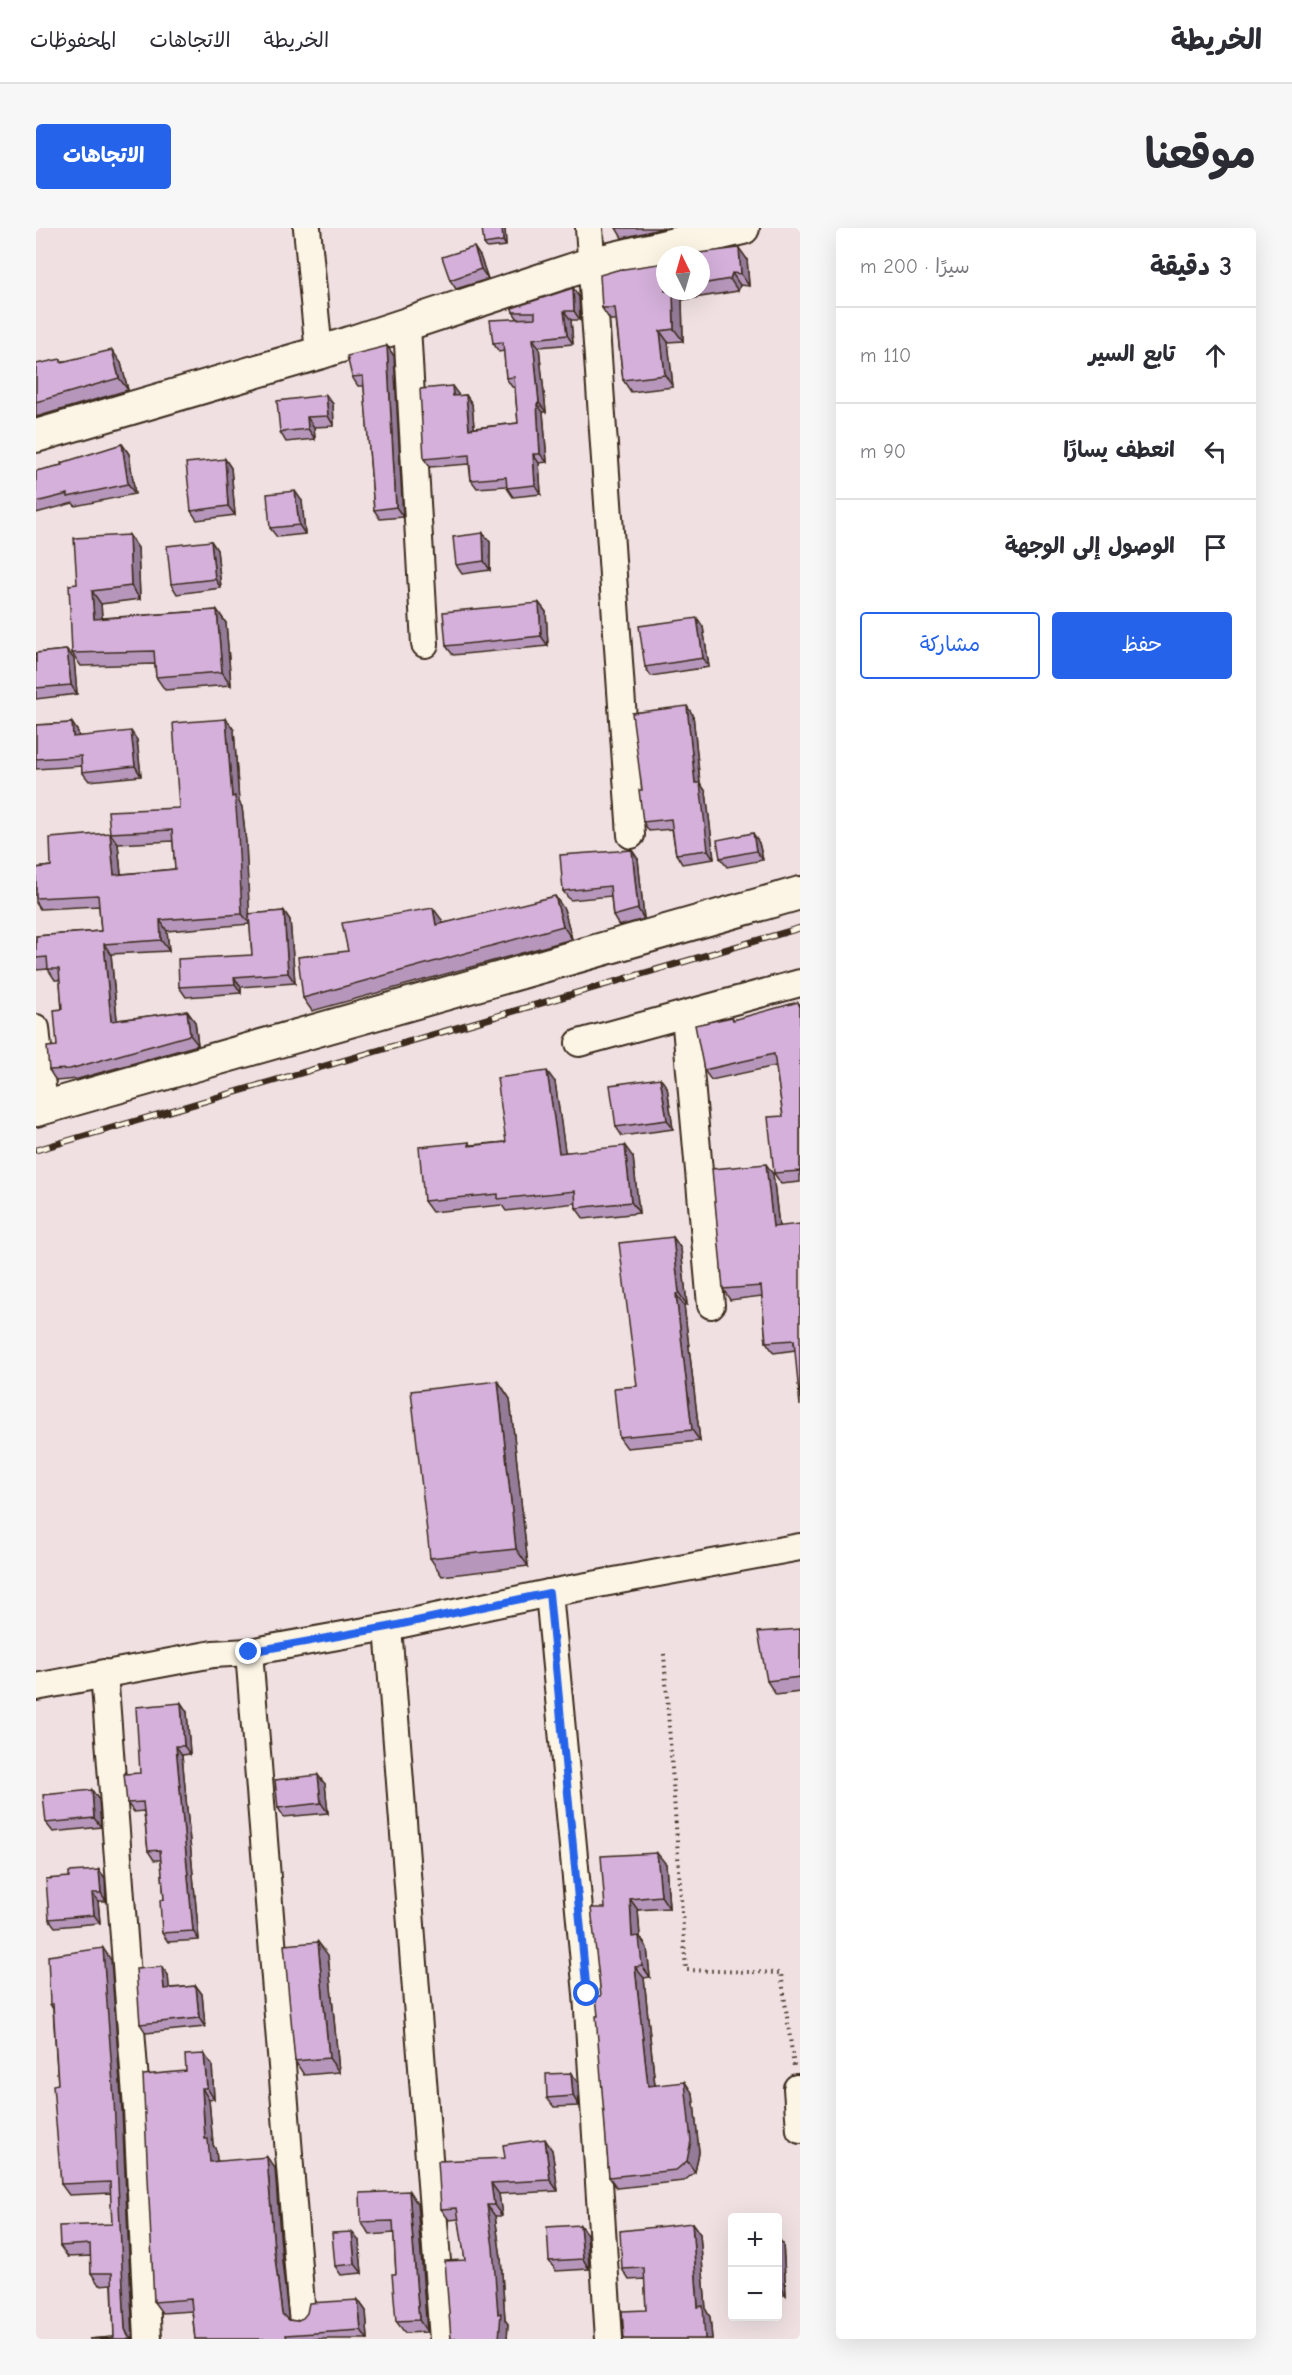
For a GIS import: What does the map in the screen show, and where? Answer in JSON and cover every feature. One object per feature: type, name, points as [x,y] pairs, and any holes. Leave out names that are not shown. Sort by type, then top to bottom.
[{"type":"street","points":[[307,228],[319,353]]},
{"type":"street","points":[[589,228],[631,835]]},
{"type":"street","points":[[36,436],[407,326],[593,263],[742,228]]},
{"type":"street","points":[[407,326],[425,644]]},
{"type":"street","points":[[36,1028],[40,1109],[800,893]]},
{"type":"street","points":[[579,1043],[800,983]]},
{"type":"street","points":[[685,1015],[711,1305]]},
{"type":"street","points":[[36,1687],[213,1654],[249,1652],[388,1627],[549,1593],[800,1547]]},
{"type":"street","points":[[549,1593],[587,1994],[609,2339]]},
{"type":"street","points":[[388,1627],[443,2339]]},
{"type":"street","points":[[249,1652],[302,2317]]},
{"type":"street","points":[[104,1673],[137,2109],[148,2339]]},
{"type":"street","points":[[797,2088],[800,2130]]},
{"type":"path","points":[[664,1654],[686,1970],[781,1973],[797,2088]]},
{"type":"building","points":[[482,228],[502,228],[503,241],[484,244]]},
{"type":"building","points":[[474,247],[481,269],[450,280],[442,257]]},
{"type":"building","points":[[739,248],[741,274],[732,273],[730,279],[710,282],[710,252]]},
{"type":"building","points":[[656,264],[656,300],[673,300],[674,329],[660,331],[665,375],[623,380],[615,308],[602,308],[600,275]]},
{"type":"building","points":[[573,288],[574,311],[564,311],[567,335],[533,339],[539,403],[537,404],[540,454],[533,454],[535,485],[507,488],[506,477],[471,480],[469,455],[424,459],[420,389],[452,386],[453,396],[466,395],[469,429],[518,423],[514,377],[506,378],[503,342],[493,343],[490,320],[535,318],[535,312],[513,312],[512,308]]},
{"type":"building","points":[[387,346],[396,507],[374,510],[363,376],[352,377],[347,356]]},
{"type":"building","points":[[112,350],[119,378],[36,402],[36,364],[61,359],[61,362]]},
{"type":"building","points":[[326,395],[328,416],[307,417],[308,429],[280,432],[277,401]]},
{"type":"building","points":[[122,444],[128,484],[36,502],[36,471],[62,465],[61,463]]},
{"type":"building","points":[[225,459],[228,506],[191,511],[186,463]]},
{"type":"building","points":[[295,491],[299,525],[270,528],[267,494]]},
{"type":"building","points":[[483,533],[484,561],[456,565],[453,537]]},
{"type":"building","points":[[129,535],[131,586],[92,591],[94,619],[217,610],[222,672],[156,677],[154,651],[72,653],[69,585],[77,584],[74,538]]},
{"type":"building","points":[[211,541],[215,579],[171,584],[167,546]]},
{"type":"building","points":[[539,603],[541,636],[446,646],[443,612]]},
{"type":"building","points":[[697,618],[703,658],[645,667],[639,626]]},
{"type":"building","points":[[67,650],[71,685],[36,688],[36,653]]},
{"type":"building","points":[[687,706],[695,783],[700,783],[708,850],[676,854],[671,819],[643,822],[639,790],[642,790],[632,713]]},
{"type":"building","points":[[226,719],[232,797],[235,796],[238,832],[242,914],[160,920],[161,940],[104,944],[111,1021],[187,1011],[190,1035],[70,1069],[49,1070],[47,1047],[57,1046],[54,1010],[62,1009],[59,969],[48,969],[47,957],[36,958],[36,936],[101,931],[98,895],[36,898],[36,868],[51,866],[50,838],[110,833],[108,811],[179,808],[173,723]],"holes":[[[172,830],[175,869],[114,875],[110,833]]]},
{"type":"building","points":[[72,723],[73,737],[131,731],[135,766],[82,772],[81,756],[36,759],[36,725]]},
{"type":"building","points":[[753,833],[756,851],[720,858],[717,840]]},
{"type":"building","points":[[632,850],[638,909],[613,916],[610,886],[563,891],[560,855]]},
{"type":"building","points":[[555,896],[563,926],[303,998],[298,957],[348,951],[342,923],[433,908],[436,925]]},
{"type":"building","points":[[284,911],[288,973],[234,977],[235,984],[179,987],[178,959],[252,955],[249,914]]},
{"type":"building","points":[[798,1002],[800,1007],[800,1171],[774,1173],[768,1117],[783,1116],[774,1054],[704,1070],[695,1025],[732,1017],[733,1020]]},
{"type":"building","points":[[547,1071],[559,1153],[625,1146],[631,1202],[576,1208],[575,1191],[498,1199],[498,1194],[424,1201],[419,1147],[469,1142],[469,1146],[506,1142],[497,1078]]},
{"type":"building","points":[[660,1078],[667,1120],[616,1127],[610,1085]]},
{"type":"building","points":[[766,1164],[773,1227],[800,1224],[800,1406],[794,1340],[766,1342],[761,1286],[723,1289],[712,1169]]},
{"type":"building","points":[[673,1237],[679,1293],[676,1294],[692,1430],[619,1437],[614,1388],[637,1386],[619,1243]]},
{"type":"building","points":[[498,1381],[516,1549],[430,1558],[411,1391]]},
{"type":"building","points":[[800,1629],[800,1677],[767,1681],[758,1632]]},
{"type":"building","points":[[181,1703],[184,1746],[176,1746],[193,1931],[162,1933],[160,1900],[164,1899],[160,1850],[148,1851],[143,1802],[127,1803],[124,1774],[140,1773],[136,1707]]},
{"type":"building","points":[[318,1775],[321,1803],[278,1808],[275,1780]]},
{"type":"building","points":[[92,1790],[94,1818],[46,1823],[43,1795]]},
{"type":"building","points":[[657,1853],[661,1896],[630,1899],[632,1937],[639,1936],[642,1966],[635,1967],[648,2086],[685,2082],[691,2141],[687,2161],[676,2170],[609,2177],[596,2016],[598,2016],[596,1997],[601,1996],[591,1908],[605,1908],[601,1856]]},
{"type":"building","points":[[99,1870],[101,1893],[92,1893],[94,1915],[49,1919],[46,1879],[69,1877],[69,1872]]},
{"type":"building","points":[[318,1942],[329,2058],[295,2061],[284,1945]]},
{"type":"building","points":[[103,1948],[114,2099],[125,2329],[132,2339],[89,2339],[114,2337],[112,2273],[91,2273],[90,2244],[60,2246],[59,2226],[112,2224],[110,2182],[61,2184],[53,2085],[58,2084],[48,1956]]},
{"type":"building","points":[[162,1967],[164,1989],[196,1986],[199,2018],[140,2024],[136,1969]]},
{"type":"building","points":[[204,2054],[207,2088],[202,2088],[205,2139],[208,2139],[210,2162],[267,2157],[274,2250],[282,2314],[288,2320],[296,2321],[307,2313],[309,2303],[358,2300],[361,2330],[286,2335],[287,2339],[195,2339],[191,2299],[154,2302],[143,2075],[186,2071],[185,2055]]},
{"type":"building","points":[[571,2073],[573,2096],[547,2098],[546,2074]]},
{"type":"building","points":[[545,2139],[550,2180],[491,2183],[494,2205],[487,2205],[498,2314],[501,2313],[499,2339],[451,2339],[445,2261],[465,2260],[457,2208],[441,2209],[438,2161],[505,2158],[503,2145]]},
{"type":"building","points":[[409,2191],[419,2320],[396,2321],[392,2274],[396,2274],[393,2221],[361,2222],[360,2193]]},
{"type":"building","points":[[692,2223],[698,2307],[703,2306],[705,2339],[624,2339],[622,2311],[646,2310],[644,2268],[622,2269],[620,2231]]},
{"type":"building","points":[[580,2225],[583,2259],[549,2261],[547,2227]]},
{"type":"building","points":[[352,2232],[355,2264],[335,2266],[332,2233]]},
{"type":"railway","points":[[36,1150],[800,928]]},
{"type":"route","points":[[249,1652],[388,1627],[549,1593],[587,1994]]}]
